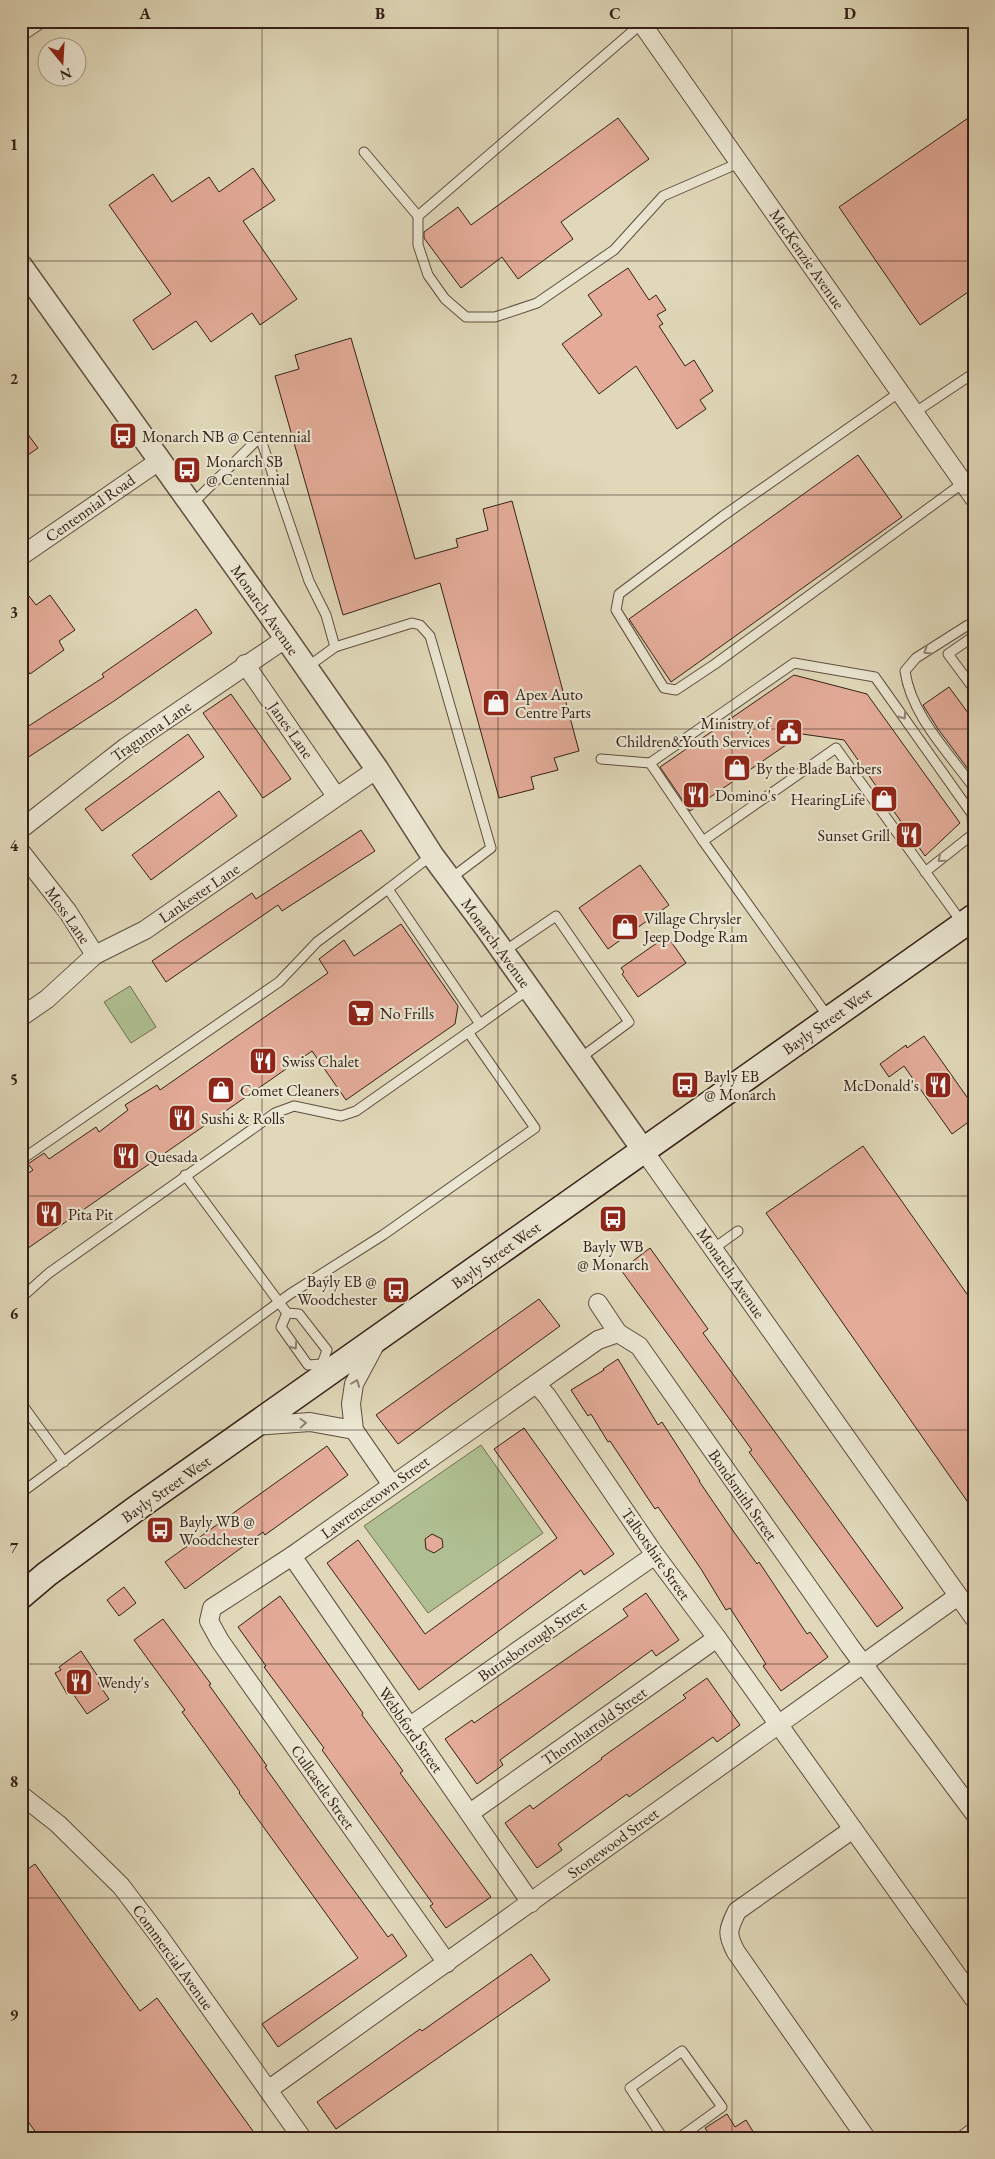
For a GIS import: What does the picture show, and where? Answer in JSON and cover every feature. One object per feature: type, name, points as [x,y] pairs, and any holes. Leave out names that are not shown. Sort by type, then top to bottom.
[{"type":"main road","name":"Bayly Street West","points":[[21,1596],[47,1574],[137,1508],[254,1426],[326,1368],[378,1339],[969,921]]},
{"type":"street","name":"MacKenzie Avenue","points":[[640,22],[974,498]]},
{"type":"street","name":"Monarch Avenue","points":[[21,266],[377,769],[432,855],[644,1150],[974,1618]]},
{"type":"street","name":"Centennial Road","points":[[21,556],[159,461]]},
{"type":"street","name":"Tragunna Lane","points":[[21,829],[126,747],[245,664],[285,639]]},
{"type":"street","name":"Janes Lane","points":[[245,664],[336,796]]},
{"type":"street","name":"Lankester Lane","points":[[21,1017],[47,999],[95,955],[145,930],[377,769]]},
{"type":"street","name":"Moss Lane","points":[[21,852],[68,912],[95,955]]},
{"type":"street","name":"Bondsmith Street","points":[[598,1303],[618,1333],[639,1346],[863,1664],[974,1813]]},
{"type":"street","points":[[536,1384],[598,1340],[618,1333]]},
{"type":"street","points":[[378,1339],[354,1384],[351,1404],[354,1430],[392,1485]]},
{"type":"street","name":"Lawrencetown Street","points":[[212,1608],[292,1556],[536,1384]]},
{"type":"street","name":"Talbotshire Street","points":[[536,1384],[547,1396],[656,1555],[974,1998]]},
{"type":"street","points":[[254,1426],[310,1422],[354,1430]]},
{"type":"street","name":"Burnsborough Street","points":[[409,1727],[656,1555]]},
{"type":"street","name":"Webbford Street","points":[[292,1556],[531,1903]]},
{"type":"street","name":"Stonewood Street","points":[[268,2090],[958,1596]]},
{"type":"street","name":"Cullcastle Street","points":[[212,1608],[209,1621],[220,1641],[447,1963]]},
{"type":"street","name":"Thornharrold Street","points":[[470,1813],[717,1638]]},
{"type":"street","name":"Commercial Avenue","points":[[21,1795],[58,1824],[121,1886],[160,1936],[302,2138]]},
{"type":"street","points":[[853,1829],[737,1911],[731,1923],[728,1938],[866,2138]]},
{"type":"street","points":[[966,2138],[974,2132]]},
{"type":"lane","points":[[21,37],[45,21]]},
{"type":"lane","points":[[418,216],[640,22]]},
{"type":"lane","points":[[364,152],[418,216],[418,245],[428,275],[445,299],[466,317],[495,317],[537,304],[614,250],[663,196],[739,163]]},
{"type":"lane","points":[[914,413],[974,373]]},
{"type":"lane","points":[[900,392],[722,516],[619,594],[616,610],[664,688],[676,690],[715,664],[964,483]]},
{"type":"lane","points":[[191,504],[260,437],[309,581],[326,614],[335,647]]},
{"type":"lane","points":[[306,668],[335,647],[412,623],[420,625],[430,636],[491,848],[450,879]]},
{"type":"lane","points":[[972,629],[948,654],[974,689]]},
{"type":"lane","points":[[972,629],[916,658],[905,670],[907,682],[915,702],[931,728],[974,788]]},
{"type":"lane","points":[[601,758],[650,763],[794,663],[875,677],[972,814],[973,834],[926,872]]},
{"type":"lane","points":[[703,841],[836,748],[926,872],[969,921]]},
{"type":"lane","points":[[650,763],[703,841],[830,1019]]},
{"type":"lane","points":[[21,1160],[279,982],[317,942],[432,855]]},
{"type":"lane","points":[[388,889],[480,1024]]},
{"type":"lane","points":[[503,952],[556,916],[629,1022],[578,1059]]},
{"type":"lane","points":[[21,1298],[49,1273],[275,1113],[294,1106],[341,1116],[356,1111],[529,989]]},
{"type":"lane","points":[[21,1493],[278,1302],[383,1235],[535,1128],[468,1032]]},
{"type":"lane","points":[[186,1175],[286,1313],[299,1314],[327,1350],[326,1368],[308,1365],[281,1327],[286,1313]]},
{"type":"lane","points":[[713,1249],[738,1231]]},
{"type":"lane","points":[[21,1403],[64,1462]]},
{"type":"lane","points":[[664,2138],[630,2088],[682,2052],[722,2107],[678,2138]]},
{"type":"green space","points":[[130,986],[156,1027],[131,1043],[104,1002]]},
{"type":"green space","points":[[481,1445],[543,1533],[428,1613],[364,1526]]},
{"type":"building","points":[[974,114],[974,288],[920,325],[839,207]]},
{"type":"building","points":[[618,118],[649,159],[561,222],[573,239],[518,279],[502,257],[461,288],[424,238],[424,232],[458,207],[471,225]]},
{"type":"building","points":[[253,168],[275,200],[243,221],[297,299],[260,325],[252,313],[211,342],[196,321],[153,350],[133,320],[171,294],[109,205],[153,174],[172,202],[209,177],[219,192]]},
{"type":"building","points":[[628,268],[649,300],[656,295],[666,310],[657,315],[663,324],[659,326],[685,366],[694,360],[713,391],[700,400],[706,409],[677,429],[636,366],[599,394],[562,344],[602,315],[588,295]]},
{"type":"building","points":[[351,338],[415,559],[458,547],[456,539],[488,530],[483,509],[512,501],[579,751],[554,758],[558,770],[531,777],[534,789],[499,798],[440,583],[343,615],[275,376],[299,369],[295,355]]},
{"type":"building","points":[[21,425],[38,448],[21,460]]},
{"type":"building","points":[[858,455],[902,517],[671,682],[629,619]]},
{"type":"building","points":[[50,595],[75,630],[59,641],[64,650],[30,674],[21,661],[21,602],[29,596],[36,605]]},
{"type":"building","points":[[196,609],[212,633],[114,701],[21,762],[21,731],[104,677],[102,674]]},
{"type":"building","points":[[794,675],[867,694],[960,823],[925,856],[844,740],[802,734],[690,811],[660,767]]},
{"type":"building","points":[[949,687],[974,721],[974,777],[938,729],[923,705]]},
{"type":"building","points":[[231,694],[291,779],[263,798],[203,713]]},
{"type":"building","points":[[188,734],[204,757],[102,831],[85,809]]},
{"type":"building","points":[[219,791],[237,816],[151,880],[132,855]]},
{"type":"building","points":[[361,830],[375,851],[282,911],[278,905],[166,982],[152,961],[252,893],[256,899]]},
{"type":"building","points":[[640,865],[669,905],[608,949],[579,908]]},
{"type":"building","points":[[401,924],[458,1006],[455,1024],[346,1100],[312,1051],[21,1253],[21,1178],[33,1170],[28,1164],[44,1153],[49,1159],[96,1127],[99,1132],[128,1110],[125,1105],[157,1085],[160,1090],[328,973],[319,959],[344,940],[354,956]]},
{"type":"building","points":[[667,936],[686,963],[638,997],[622,974],[624,972],[621,968]]},
{"type":"building","name":"McDonald's","points":[[924,1036],[974,1107],[974,1118],[952,1134],[904,1066],[889,1077],[880,1064],[906,1045],[907,1048]]},
{"type":"building","points":[[863,1146],[974,1304],[974,1511],[766,1213]]},
{"type":"building","points":[[650,1248],[708,1329],[703,1333],[903,1608],[877,1627],[749,1452],[752,1450],[621,1270]]},
{"type":"building","points":[[539,1299],[560,1326],[398,1444],[376,1415]]},
{"type":"building","points":[[618,1359],[658,1425],[662,1422],[731,1528],[757,1564],[759,1562],[807,1634],[810,1632],[828,1657],[781,1691],[763,1666],[766,1664],[730,1608],[726,1610],[701,1569],[658,1507],[655,1509],[610,1441],[608,1442],[591,1414],[588,1416],[571,1390]]},
{"type":"building","points":[[524,1428],[614,1554],[584,1575],[581,1570],[419,1690],[327,1563],[358,1540],[425,1634],[557,1538],[494,1449]]},
{"type":"building","points":[[327,1446],[348,1475],[265,1535],[263,1532],[185,1589],[165,1562]]},
{"type":"building","points":[[432,1534],[442,1539],[443,1547],[434,1553],[426,1549],[425,1539]]},
{"type":"building","points":[[124,1587],[136,1603],[119,1616],[107,1600]]},
{"type":"building","points":[[646,1593],[679,1640],[656,1656],[652,1650],[500,1760],[503,1765],[477,1784],[445,1739],[472,1720],[474,1723],[628,1616],[623,1609]]},
{"type":"building","points":[[280,1596],[403,1771],[400,1773],[491,1897],[446,1928],[430,1906],[433,1904],[322,1750],[324,1748],[264,1667],[266,1666],[238,1627]]},
{"type":"building","points":[[163,1619],[211,1684],[209,1685],[323,1848],[388,1937],[392,1934],[407,1956],[278,2047],[262,2024],[358,1958],[239,1793],[182,1712],[185,1710],[134,1640]]},
{"type":"building","name":"Wendy's","points":[[81,1651],[101,1681],[98,1683],[109,1699],[87,1714],[71,1691],[67,1694],[55,1673],[61,1670],[59,1667]]},
{"type":"building","points":[[707,1678],[740,1725],[717,1742],[713,1737],[629,1797],[627,1794],[558,1844],[562,1850],[537,1868],[505,1823],[530,1805],[533,1809],[686,1698],[683,1695]]},
{"type":"building","points":[[35,1864],[140,2011],[157,1998],[258,2138],[40,2138],[21,2112],[21,1874]]},
{"type":"building","points":[[531,1954],[550,1980],[336,2129],[317,2102]]},
{"type":"building","points":[[727,2114],[735,2127],[746,2120],[757,2138],[712,2138],[705,2128]]},
{"type":"place","name":"Monarch NB @ Centennial","points":[[123,436]]},
{"type":"place","name":"Monarch SB @ Centennial","points":[[187,470]]},
{"type":"place","name":"Apex Auto Centre Parts","points":[[496,703]]},
{"type":"place","name":"Ministry of Children&Youth Services","points":[[789,732]]},
{"type":"place","name":"By the Blade Barbers","points":[[737,768]]},
{"type":"place","name":"Domino's","points":[[696,795]]},
{"type":"place","name":"HearingLife","points":[[884,799]]},
{"type":"place","name":"Sunset Grill","points":[[909,835]]},
{"type":"place","name":"Village Chrysler Jeep Dodge Ram","points":[[625,927]]},
{"type":"place","name":"No Frills","points":[[361,1013]]},
{"type":"place","name":"Swiss Chalet","points":[[263,1061]]},
{"type":"place","name":"Bayly EB @ Monarch","points":[[685,1085]]},
{"type":"place","name":"McDonald's","points":[[938,1085]]},
{"type":"place","name":"Comet Cleaners","points":[[221,1090]]},
{"type":"place","name":"Sushi & Rolls","points":[[182,1118]]},
{"type":"place","name":"Quesada","points":[[126,1156]]},
{"type":"place","name":"Pita Pit","points":[[49,1214]]},
{"type":"place","name":"Bayly WB @ Monarch","points":[[613,1219]]},
{"type":"place","name":"Bayly EB @ Woodchester","points":[[396,1290]]},
{"type":"place","name":"Bayly WB @ Woodchester","points":[[160,1530]]},
{"type":"place","name":"Wendy's","points":[[79,1682]]}]
